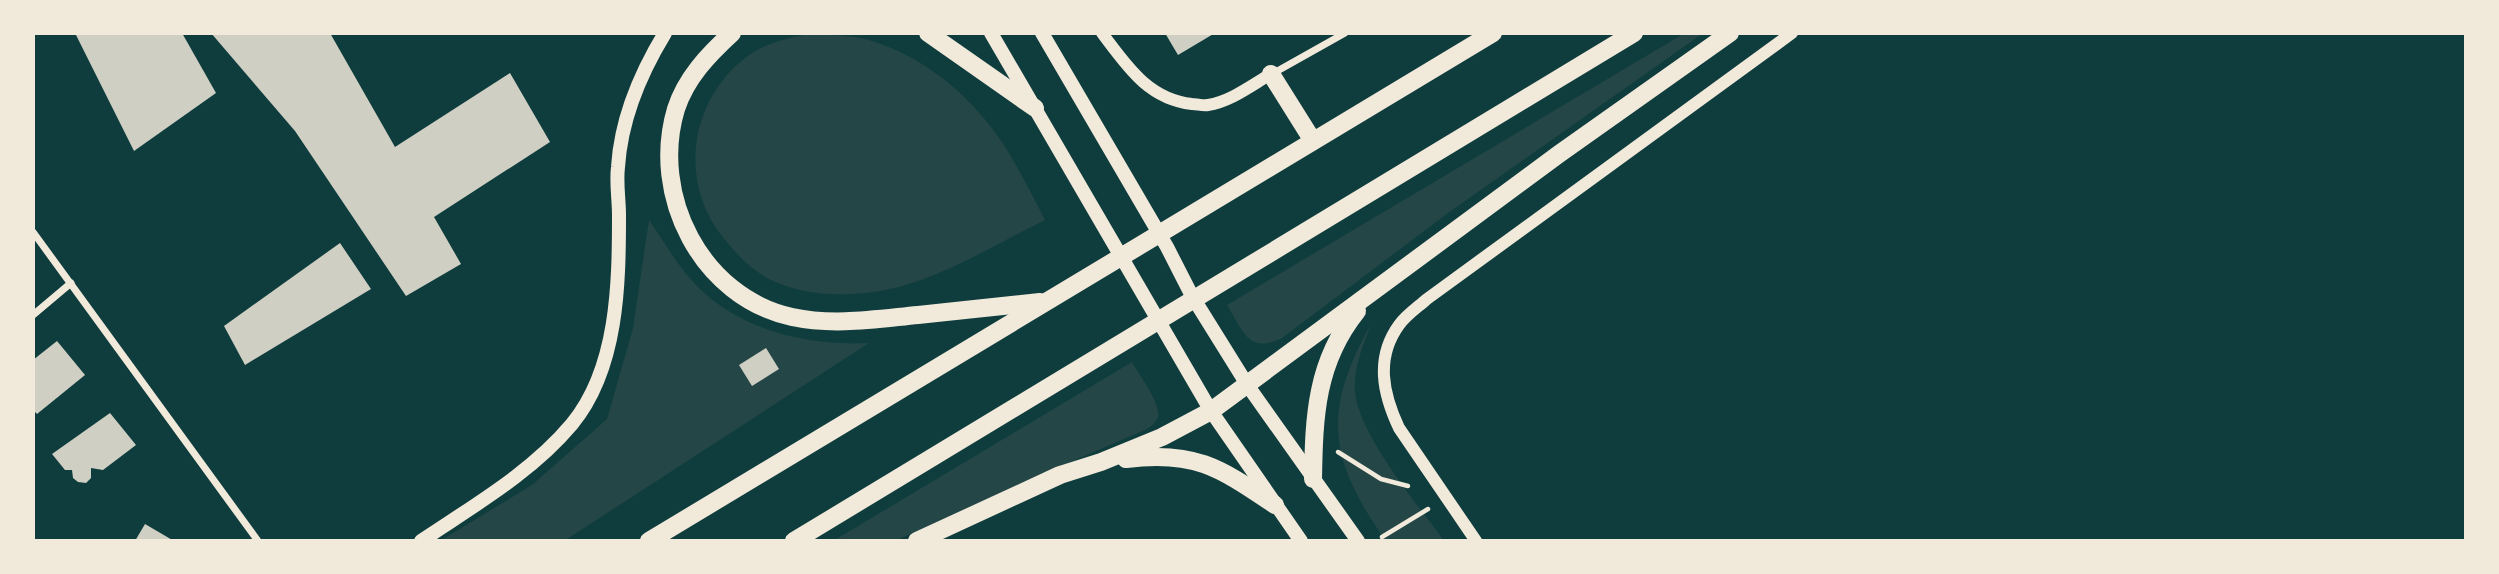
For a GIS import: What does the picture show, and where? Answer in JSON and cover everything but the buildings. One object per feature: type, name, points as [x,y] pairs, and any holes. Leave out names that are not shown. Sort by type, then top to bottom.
[{"type":"main road","points":[[421,541],[507,484],[556,440],[588,400],[600,374],[610,335],[616,294],[618,167],[625,125],[634,93],[665,33]]},
{"type":"main road","points":[[732,33],[709,53],[690,79],[677,107],[669,139],[670,177],[679,215],[696,250],[722,279],[754,302],[790,316],[828,322],[1047,302]]},
{"type":"main road","points":[[928,33],[1035,108]]},
{"type":"main road","points":[[991,33],[1211,411],[1301,541]]},
{"type":"main road","points":[[1042,33],[1167,247],[1192,296],[1248,386],[1358,541]]},
{"type":"main road","points":[[649,541],[1493,33]]},
{"type":"main road","points":[[794,541],[1634,33]]},
{"type":"main road","points":[[917,541],[1060,475],[1101,462],[1162,437],[1211,411],[1559,154],[1730,33]]},
{"type":"main road","points":[[1271,75],[1313,141]]},
{"type":"main road","points":[[1313,479],[1315,415],[1324,371],[1349,321],[1370,295]]},
{"type":"main road","points":[[1101,462],[1150,456],[1174,457],[1203,463],[1228,473],[1275,505]]},
{"type":"street","points":[[1102,33],[1149,89],[1177,102],[1208,105],[1229,98],[1345,33]]},
{"type":"street","points":[[1476,541],[1399,428],[1386,392],[1383,377],[1384,355],[1400,323],[1437,291],[1792,33]]},
{"type":"street","points":[[33,232],[258,541]]},
{"type":"street","points":[[33,315],[71,283]]},
{"type":"path","points":[[1314,449],[1341,452],[1381,479],[1416,487],[1436,482]]},
{"type":"path","points":[[1376,541],[1446,497]]},
{"type":"shaded area","points":[[1685,33],[1702,34],[1448,213],[1282,338],[1261,344],[1254,342],[1242,331],[1227,305]]},
{"type":"shaded area","points":[[803,35],[847,36],[872,41],[892,48],[930,69],[963,96],[992,128],[1045,220],[957,265],[888,290],[816,293],[782,285],[752,268],[732,248],[711,220],[701,195],[696,170],[696,144],[702,119],[713,95],[728,73],[762,48]]},
{"type":"shaded area","points":[[649,220],[693,282],[718,304],[737,316],[757,326],[801,339],[869,343],[564,541],[440,541],[532,485],[607,419],[633,328]]},
{"type":"shaded area","points":[[1371,324],[1356,374],[1355,392],[1359,410],[1378,449],[1444,541],[1386,541],[1352,485],[1343,460],[1338,435],[1339,410],[1355,355]]},
{"type":"shaded area","points":[[1132,362],[1153,397],[1158,411],[1156,421],[1147,429],[895,541],[833,541]]}]
